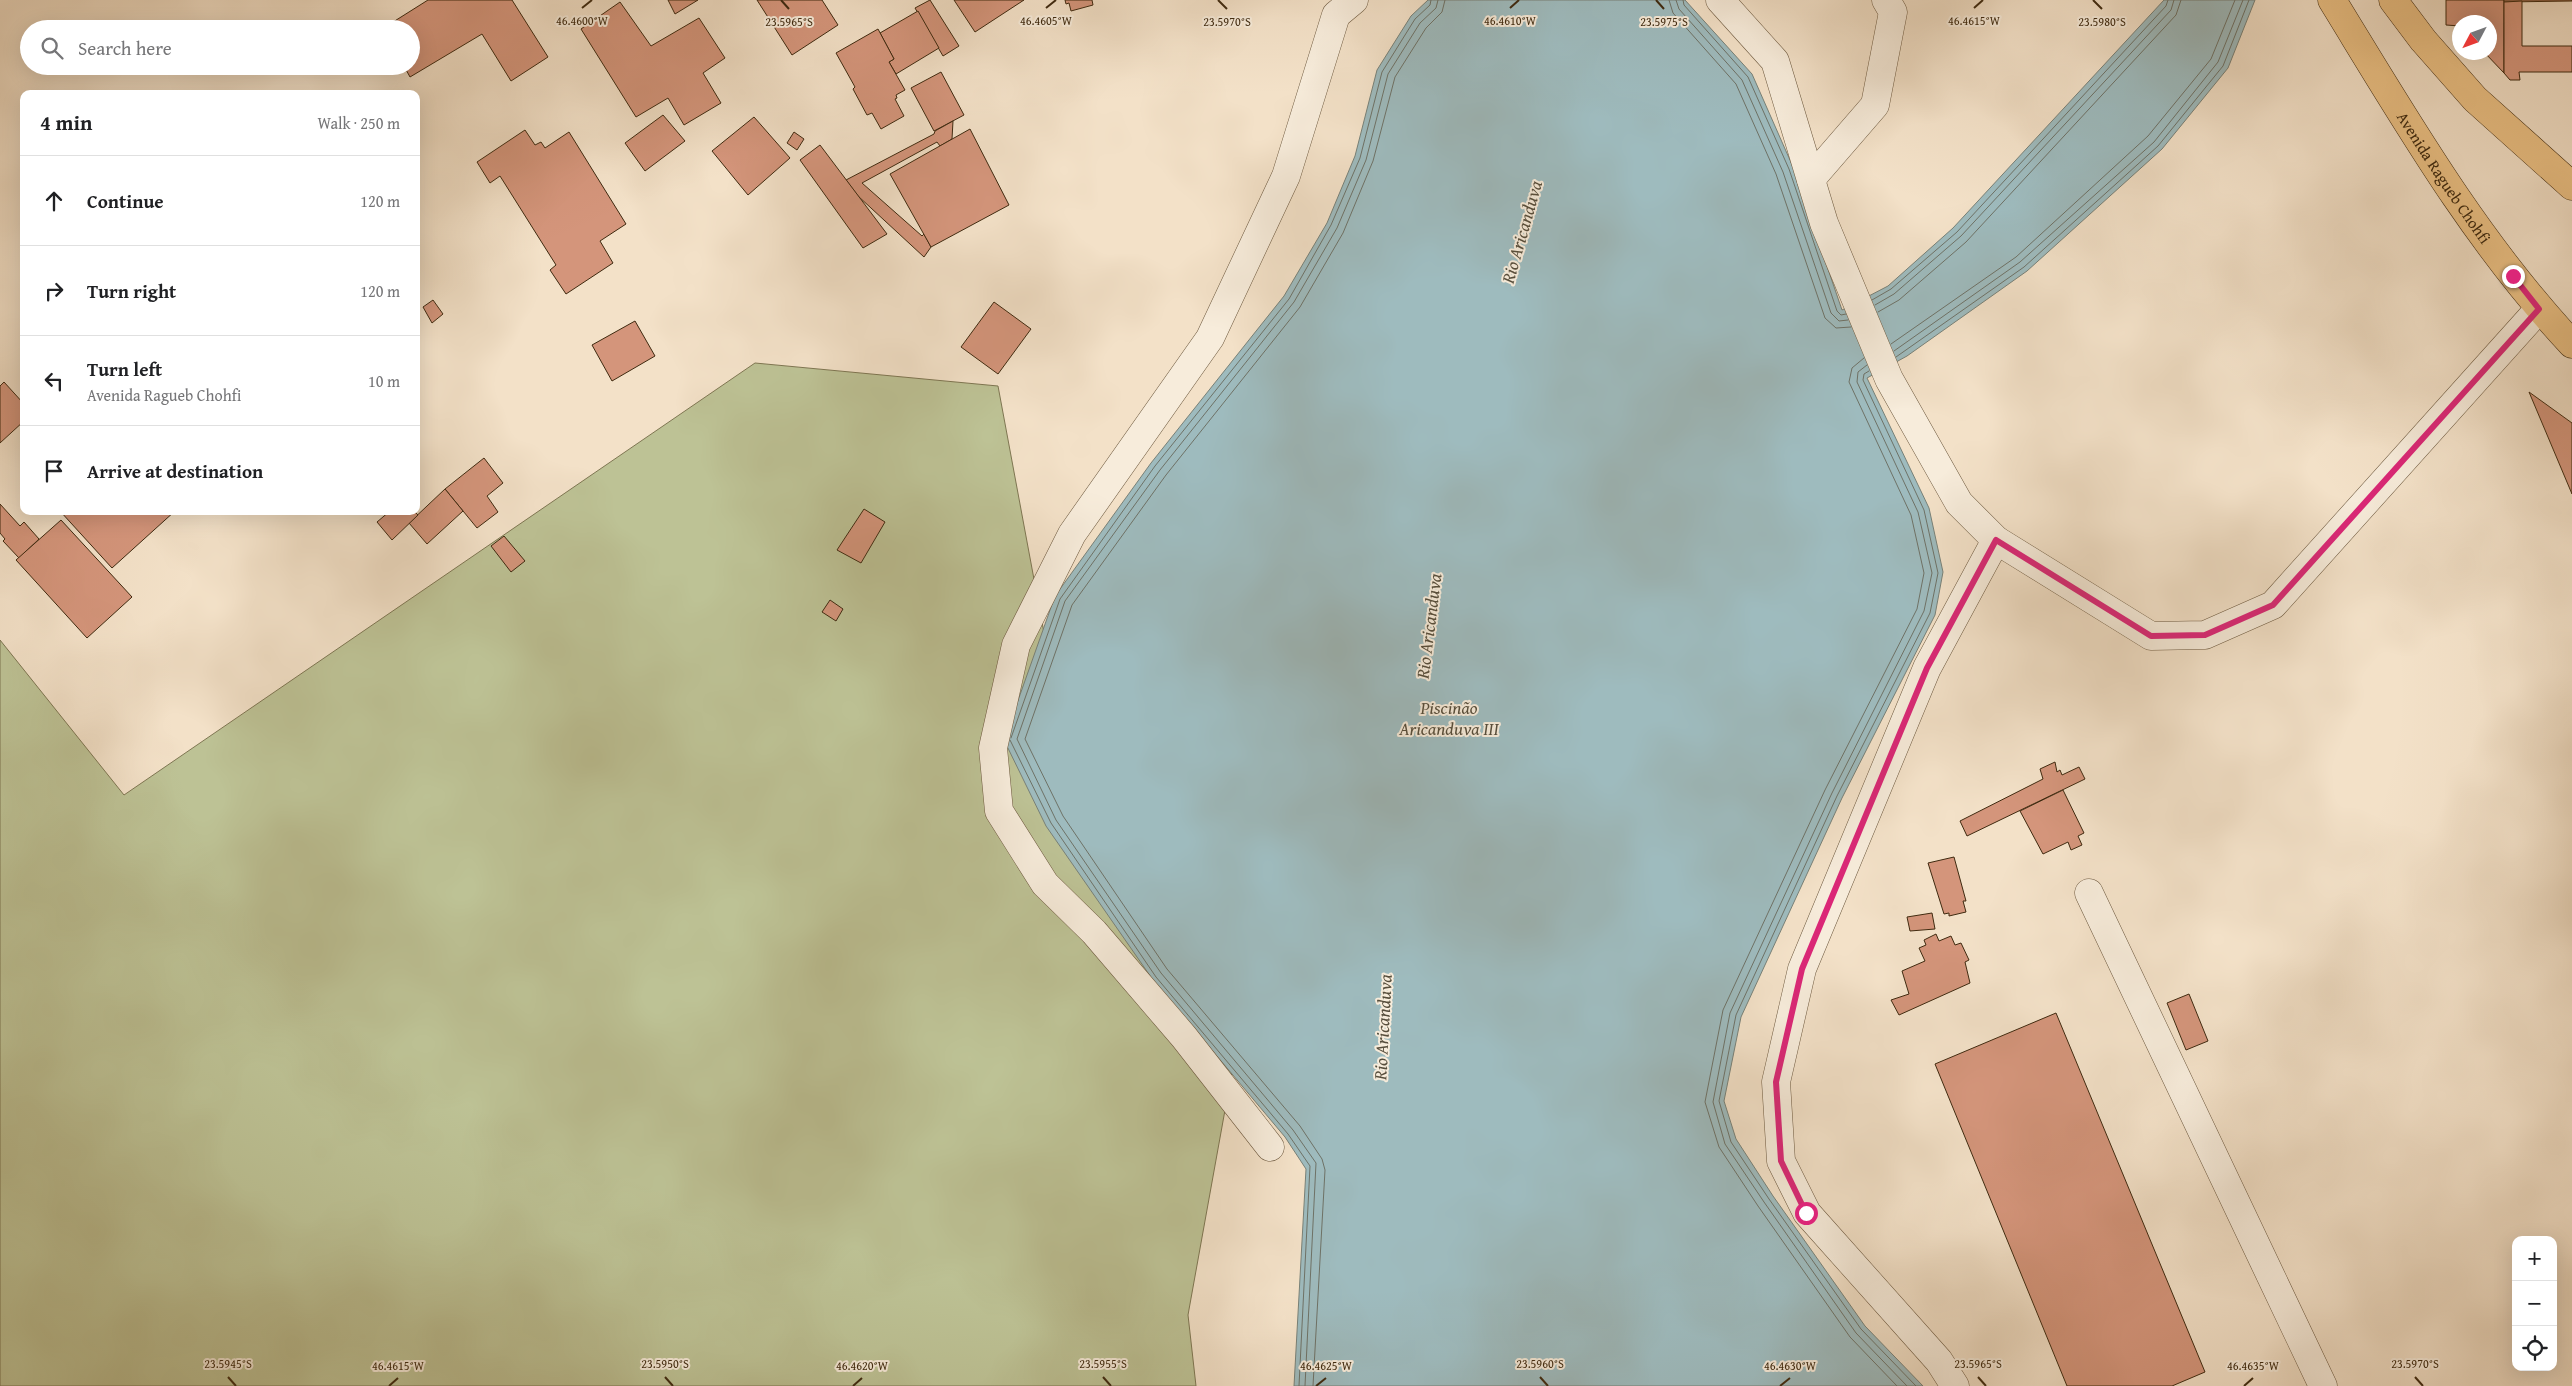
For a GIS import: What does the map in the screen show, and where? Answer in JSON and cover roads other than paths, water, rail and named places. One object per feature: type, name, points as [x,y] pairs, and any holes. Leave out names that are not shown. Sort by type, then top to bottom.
[{"type":"main road","name":"Avenida Ragueb Chohfi","points":[[2332,0],[2426,152],[2513,276],[2539,309],[2572,344]]},
{"type":"main road","points":[[2392,0],[2423,40],[2475,99],[2560,168],[2572,186]]},
{"type":"lane","points":[[1270,1147],[1184,1037],[1100,939],[1045,884],[999,811],[993,748],[1016,645],[1072,534],[1210,338],[1286,176],[1336,15],[1354,0]]},
{"type":"lane","points":[[1720,0],[1775,61],[1824,223],[1889,379],[1959,503],[1996,540],[2151,636],[2205,635],[2273,605],[2539,309]]},
{"type":"lane","points":[[1811,179],[1875,105],[1893,12],[1886,0]]},
{"type":"lane","points":[[1955,1386],[1939,1361],[1806,1213],[1781,1161],[1776,1082],[1802,969],[1927,668],[1996,540]]},
{"type":"lane","points":[[2089,893],[2323,1386]]},
{"type":"water","name":"Piscinão Aricanduva III","points":[[1428,0],[1685,0],[1752,74],[1793,167],[1842,310],[1888,286],[1953,228],[2164,0],[2255,0],[2228,68],[2162,149],[2027,271],[1907,356],[1867,378],[1929,508],[1943,572],[1935,615],[1842,798],[1741,1017],[1724,1101],[1736,1139],[1773,1196],[1865,1326],[1923,1386],[1294,1386],[1306,1169],[1285,1137],[1153,980],[1046,826],[1004,740],[1055,596],[1151,463],[1284,296],[1327,223],[1355,156],[1377,70],[1411,16]]},
{"type":"water label","name":"Rio Aricanduva","points":[[1522,232]]},
{"type":"water label","name":"Rio Aricanduva","points":[[1429,626]]},
{"type":"water label","name":"Rio Aricanduva","points":[[1383,1027]]}]
